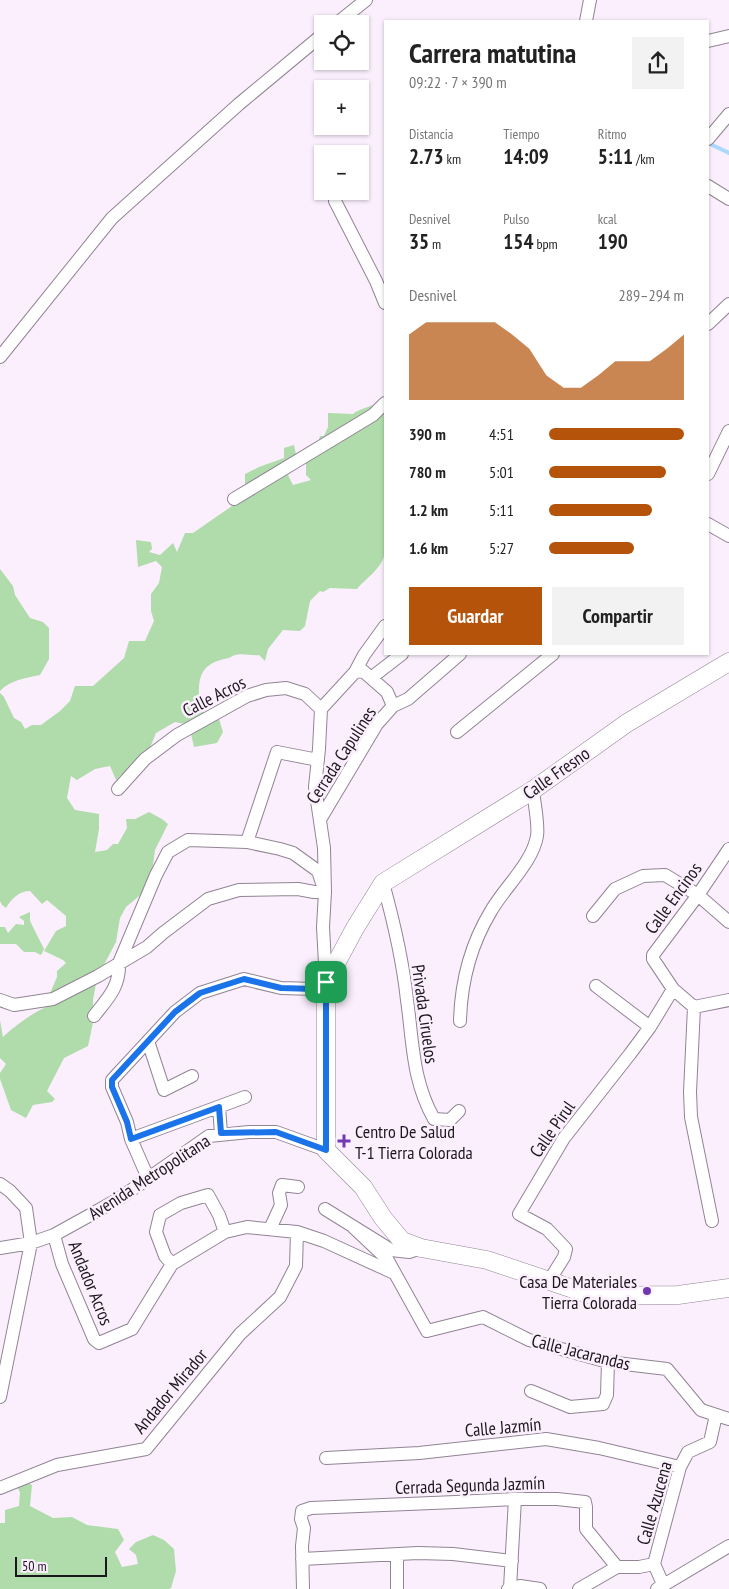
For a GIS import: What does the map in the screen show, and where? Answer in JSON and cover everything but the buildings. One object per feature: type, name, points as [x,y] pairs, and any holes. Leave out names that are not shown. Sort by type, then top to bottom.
[{"type":"street","points":[[347,15],[366,0]]},
{"type":"street","points":[[586,20],[590,0]]},
{"type":"street","points":[[709,41],[729,36]]},
{"type":"street","points":[[0,357],[112,218],[239,104],[314,42]]},
{"type":"street","points":[[709,138],[729,114]]},
{"type":"street","points":[[709,187],[729,199]]},
{"type":"street","points":[[334,201],[376,281],[384,301]]},
{"type":"street","points":[[709,323],[729,304]]},
{"type":"street","points":[[234,498],[373,414],[384,404]]},
{"type":"street","points":[[709,472],[729,431]]},
{"type":"street","points":[[709,525],[729,536]]},
{"type":"street","points":[[326,1150],[325,892],[320,818],[315,787],[321,709],[355,672],[364,655],[384,627]]},
{"type":"street","points":[[371,678],[401,655]]},
{"type":"street","name":"Cerrada Capulines","points":[[320,818],[377,724],[393,706],[408,699],[459,655]]},
{"type":"street","points":[[457,732],[552,655]]},
{"type":"street","name":"Calle Fresno","points":[[383,883],[533,790],[627,723],[729,662]]},
{"type":"street","points":[[355,672],[364,672],[371,678],[386,692],[393,706]]},
{"type":"street","name":"Calle Acros","points":[[118,789],[145,759],[177,735],[247,696],[266,690],[286,688],[305,694],[321,709]]},
{"type":"street","points":[[247,842],[278,752],[318,760]]},
{"type":"street","points":[[460,1022],[460,1006],[466,972],[481,931],[491,911],[530,855],[537,835],[533,790]]},
{"type":"street","points":[[94,1016],[116,987],[119,963],[156,875],[168,852],[188,840],[247,842],[280,848],[293,853],[318,871],[325,892]]},
{"type":"street","name":"Calle Encinos","points":[[694,1007],[674,988],[652,959],[729,849]]},
{"type":"street","points":[[592,916],[615,889],[643,876],[665,875],[698,895],[729,922]]},
{"type":"street","points":[[148,1178],[131,1139],[127,1122],[112,1087],[112,1080],[175,1012],[200,993],[244,979],[281,988],[315,989],[326,982],[355,928],[383,883]]},
{"type":"street","name":"Privada Ciruelos","points":[[383,883],[407,999],[417,1079],[424,1102],[434,1119],[450,1120],[459,1111]]},
{"type":"street","points":[[0,1000],[14,1005],[53,998],[98,976],[147,947],[163,932],[208,899],[239,890],[298,889],[325,892]]},
{"type":"street","points":[[596,986],[650,1027]]},
{"type":"street","name":"Calle Pirul","points":[[549,1281],[564,1257],[566,1249],[546,1229],[519,1214],[564,1138],[650,1027],[674,988]]},
{"type":"street","points":[[712,1221],[691,1116],[690,1092],[694,1007],[729,1000]]},
{"type":"street","points":[[148,1041],[164,1090],[192,1076]]},
{"type":"street","points":[[131,1139],[245,1097]]},
{"type":"street","points":[[219,1107],[221,1133]]},
{"type":"street","name":"Avenida Metropolitana","points":[[0,1248],[32,1243],[54,1235],[120,1198],[209,1136],[221,1133],[276,1132],[326,1150],[363,1187],[383,1218],[402,1241],[421,1248],[488,1260],[594,1296],[678,1295],[729,1288]]},
{"type":"street","points":[[0,1184],[10,1190],[26,1208],[32,1243],[2,1374],[0,1397]]},
{"type":"street","points":[[270,1229],[280,1205],[279,1193],[282,1185],[298,1187]]},
{"type":"street","points":[[225,1232],[208,1195],[181,1203],[160,1215],[156,1232],[165,1256],[172,1264],[225,1232],[247,1227],[298,1232],[324,1241],[394,1273]]},
{"type":"street","points":[[325,1209],[391,1250],[409,1252],[421,1248]]},
{"type":"street","name":"Calle Jacarandas","points":[[353,1227],[386,1259],[427,1330],[483,1317],[529,1340],[608,1362],[667,1369],[701,1410],[729,1419]]},
{"type":"street","name":"Andador Mirador","points":[[0,1488],[58,1465],[146,1448],[240,1334],[280,1297],[296,1266],[298,1232]]},
{"type":"street","name":"Andador Acros","points":[[54,1235],[66,1272],[94,1338],[99,1343],[132,1328],[172,1264]]},
{"type":"street","points":[[531,1392],[570,1407],[603,1404],[607,1395],[608,1362]]},
{"type":"street","name":"Calle Azucena","points":[[660,1587],[654,1564],[680,1466],[688,1452],[710,1442],[716,1415]]},
{"type":"street","name":"Calle Jazmín","points":[[326,1458],[419,1453],[546,1439],[599,1448],[680,1466]]},
{"type":"street","points":[[515,1499],[509,1589],[520,1586],[540,1589]]},
{"type":"street","name":"Cerrada Segunda Jazmín","points":[[302,1559],[304,1528],[301,1519],[302,1511],[311,1508],[515,1499],[557,1499],[585,1502],[586,1529],[617,1567]]},
{"type":"street","points":[[660,1587],[729,1546]]},
{"type":"street","points":[[303,1589],[302,1559],[453,1554],[512,1561]]},
{"type":"street","points":[[397,1555],[397,1589]]},
{"type":"street","points":[[579,1589],[617,1567],[654,1564]]},
{"type":"green space","points":[[377,403],[384,406],[384,558],[378,568],[357,589],[330,588],[323,592],[320,591],[310,601],[305,626],[300,631],[283,630],[268,649],[265,661],[259,655],[238,654],[217,661],[207,667],[201,677],[199,697],[193,702],[190,709],[218,716],[223,732],[217,743],[194,747],[189,725],[175,722],[156,733],[149,750],[116,780],[110,766],[95,769],[77,780],[71,776],[67,798],[75,810],[99,814],[99,829],[95,852],[107,850],[113,844],[118,844],[127,828],[126,819],[135,819],[149,812],[168,824],[155,850],[150,887],[126,907],[120,918],[116,942],[97,978],[93,1000],[94,1018],[88,1046],[64,1058],[47,1091],[55,1099],[52,1102],[33,1105],[26,1118],[11,1110],[0,1079],[0,1073],[6,1064],[0,1058],[0,1020],[3,1037],[23,1021],[46,1007],[57,977],[57,971],[66,963],[44,951],[56,931],[66,926],[66,916],[47,900],[42,904],[30,891],[22,892],[16,896],[6,908],[0,901],[0,693],[4,697],[14,718],[21,722],[25,729],[32,725],[41,725],[60,711],[70,701],[75,686],[93,686],[124,658],[129,641],[145,641],[154,621],[151,611],[151,594],[159,583],[162,567],[156,561],[138,567],[136,540],[151,542],[152,549],[149,552],[160,555],[173,543],[177,552],[185,533],[193,533],[242,499],[245,474],[284,458],[284,448],[294,445],[298,464],[288,475],[293,485],[311,480],[306,475],[306,462],[317,447],[320,436],[324,436],[328,427],[328,413],[353,414]]},
{"type":"green space","points":[[0,569],[13,586],[15,595],[30,618],[43,622],[49,628],[49,659],[40,675],[13,682],[0,691]]},
{"type":"green space","points":[[30,912],[30,921],[44,949],[41,955],[35,952],[24,952],[16,944],[0,944],[0,927],[5,927],[8,933],[16,924],[24,925],[24,921],[19,917]]},
{"type":"green space","points":[[24,1481],[32,1485],[30,1506],[53,1518],[72,1517],[87,1525],[118,1529],[124,1540],[115,1552],[122,1567],[138,1564],[136,1555],[129,1549],[136,1542],[153,1535],[164,1540],[174,1549],[176,1571],[171,1588],[0,1589],[0,1523],[5,1523],[5,1510],[19,1506],[20,1492],[14,1482]]},
{"type":"waterway","points":[[709,143],[729,153]]},
{"type":"place","name":"Centro De Salud T-1 Tierra Colorada","points":[[344,1141]]},
{"type":"place","name":"Casa De Materiales Tierra Colorada","points":[[647,1291]]},
{"type":"route","points":[[244,979],[281,988],[315,989],[326,982],[326,1150],[276,1132],[221,1133],[219,1107],[131,1139],[127,1122],[112,1087],[112,1080],[175,1012],[200,993],[244,979]]}]
